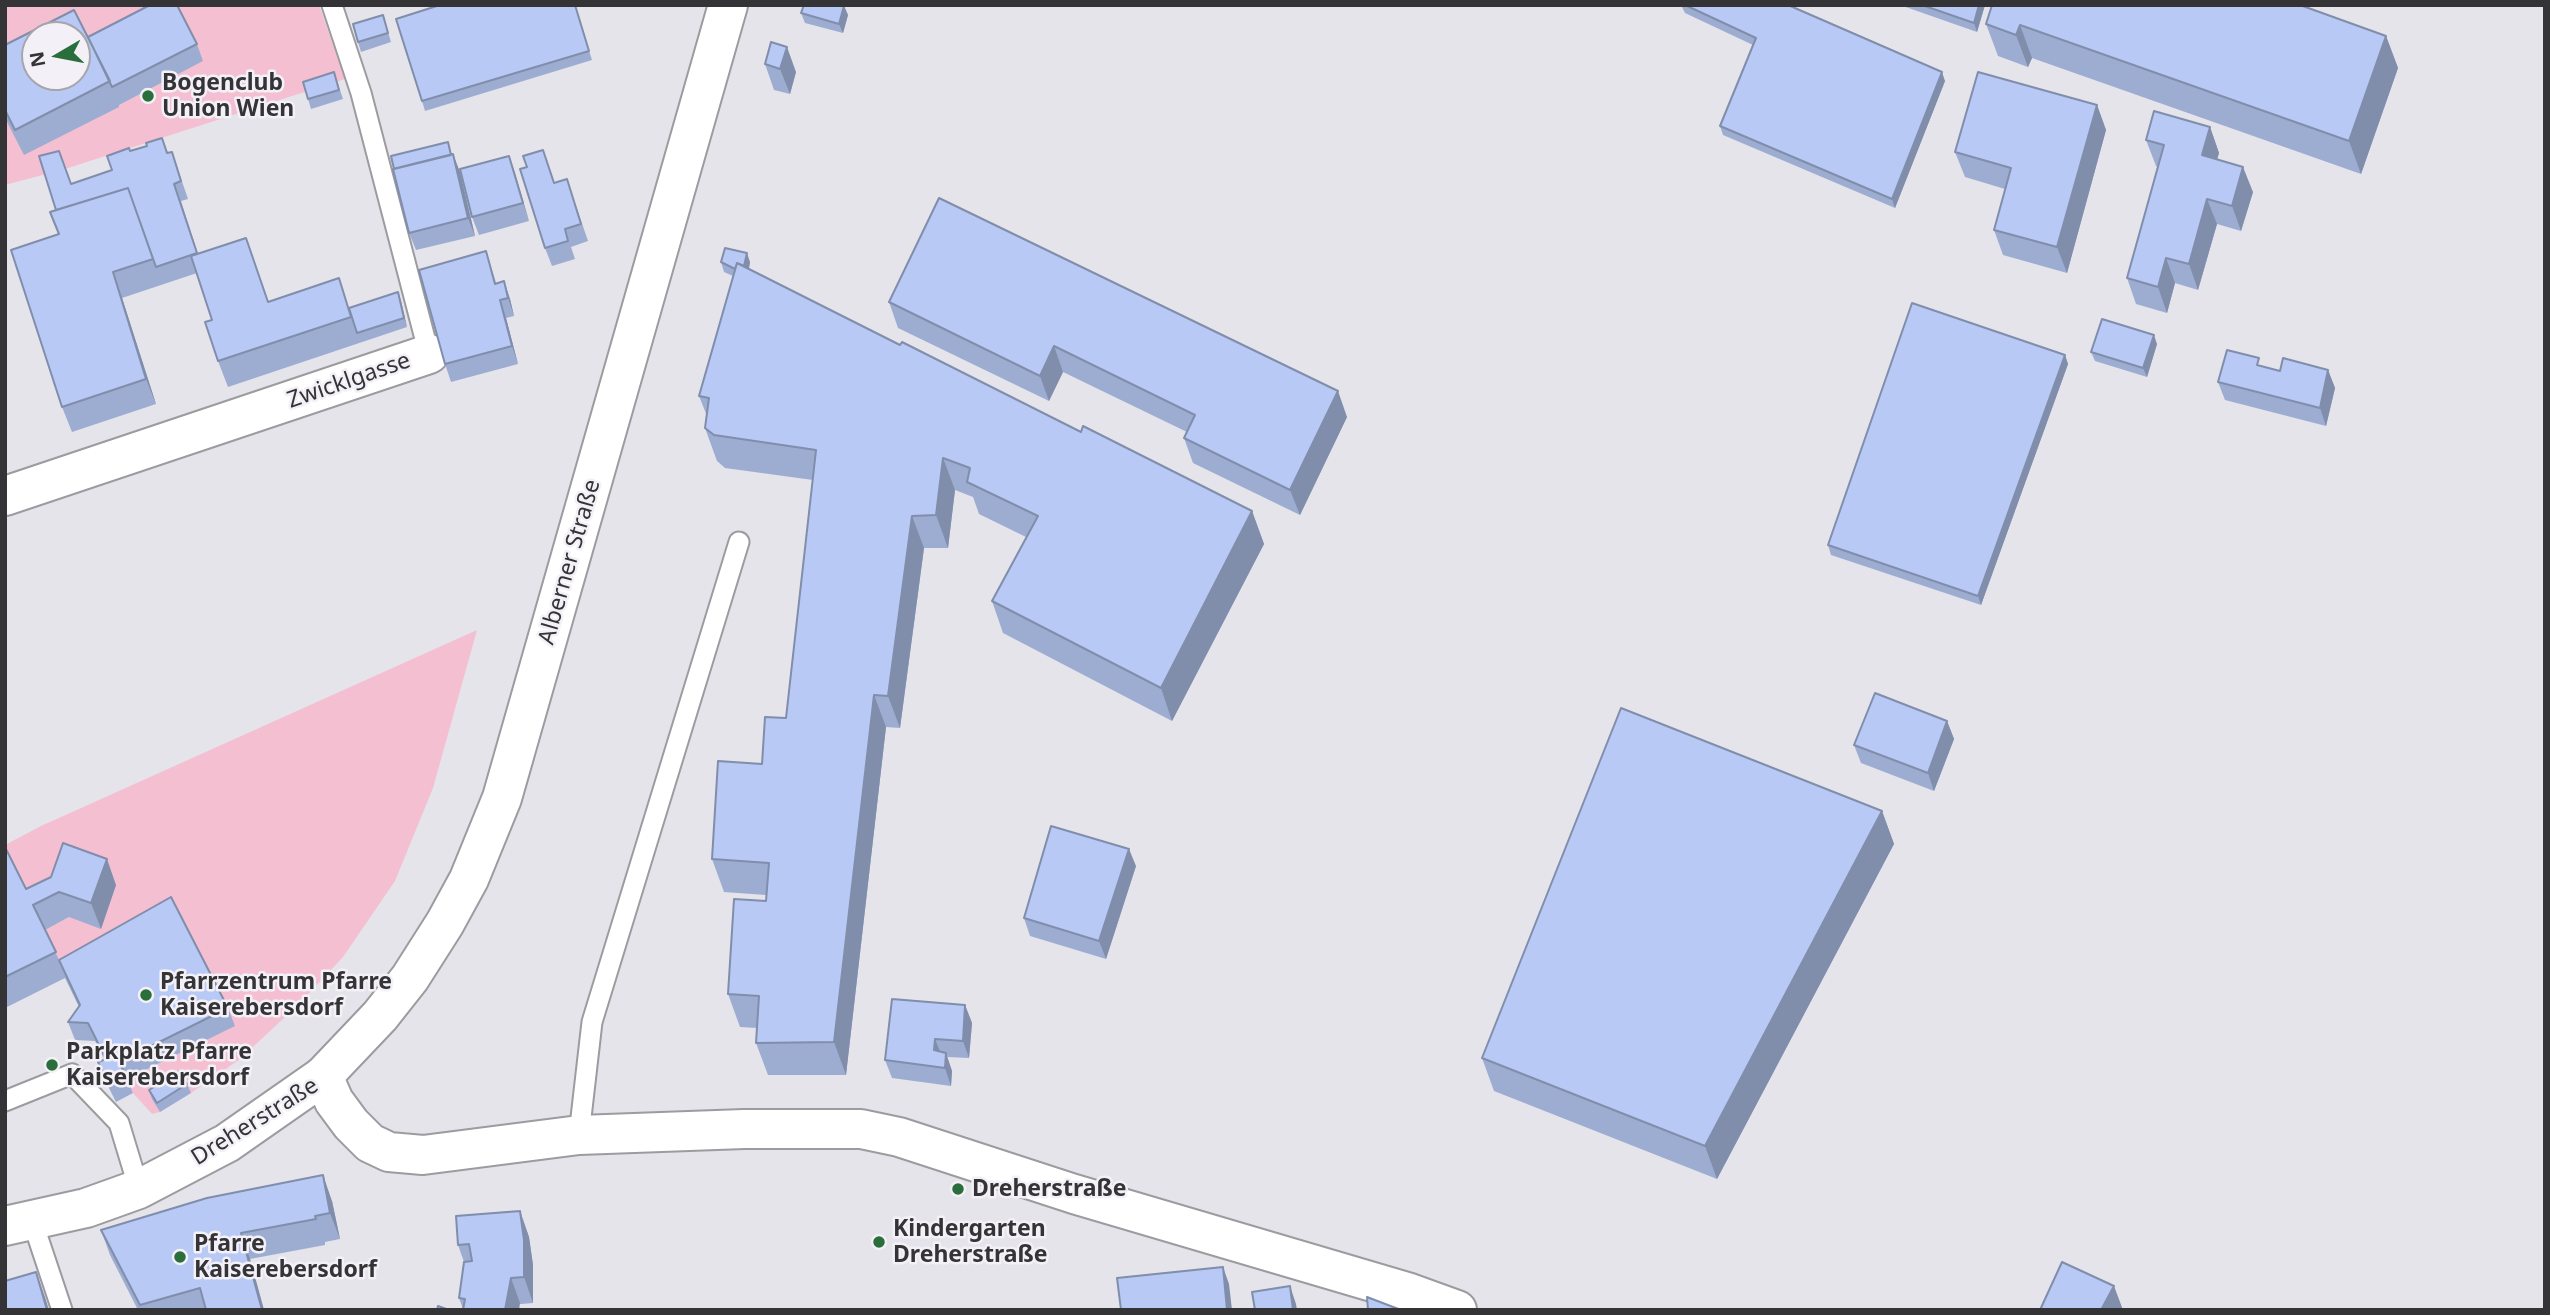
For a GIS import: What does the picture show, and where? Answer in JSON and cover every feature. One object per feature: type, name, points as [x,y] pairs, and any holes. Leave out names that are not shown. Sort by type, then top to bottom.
[{"type":"street","name":"Alberner Straße","points":[[323,1076],[380,1016],[410,978],[469,879],[502,798],[728,5]]},
{"type":"street","name":"Zwicklgasse","points":[[5,496],[429,354]]},
{"type":"street","name":"Dreherstraße","points":[[18,1223],[86,1208],[139,1189],[227,1143],[323,1076],[334,1101],[351,1124],[370,1143],[389,1152],[423,1155],[579,1135],[744,1129],[861,1129],[898,1137],[1074,1194],[1410,1293],[1457,1310]]},
{"type":"lane","name":"Zwicklgasse","points":[[332,5],[361,93],[429,354]]},
{"type":"lane","points":[[579,1135],[592,1022],[738,542]]},
{"type":"lane","points":[[5,1101],[72,1074],[119,1123],[139,1189]]},
{"type":"lane","points":[[18,1223],[62,1310]]},
{"type":"shaded area","name":"Bogenclub Union Wien","points":[[5,5],[319,5],[345,79],[65,169],[5,185]]},
{"type":"shaded area","points":[[477,630],[433,788],[395,881],[343,957],[299,1004],[240,1059],[191,1093],[152,1114],[133,1093],[126,1080],[234,1026],[68,975],[42,931],[69,917],[116,885],[35,915],[5,864],[5,845],[41,826]]},
{"type":"building","points":[[150,5],[177,5],[197,44],[112,87],[91,43],[91,35]]},
{"type":"building","points":[[440,5],[575,5],[589,51],[422,101],[396,19]]},
{"type":"building","points":[[804,5],[844,6],[839,24],[801,13]]},
{"type":"building","points":[[1685,5],[1788,5],[1942,72],[1892,199],[1720,126],[1756,38]]},
{"type":"building","points":[[1922,5],[1979,5],[1974,23]]},
{"type":"building","points":[[1992,5],[2300,5],[2386,36],[2349,141],[2020,25],[2016,35],[1986,24]]},
{"type":"building","points":[[74,10],[80,21],[52,21]]},
{"type":"building","points":[[383,15],[388,33],[358,42],[353,24]]},
{"type":"building","points":[[21,37],[21,91],[91,91],[15,130],[5,110],[5,45]]},
{"type":"building","points":[[771,42],[787,47],[780,69],[765,64]]},
{"type":"building","points":[[91,44],[110,81],[91,91]]},
{"type":"building","points":[[334,72],[339,90],[308,99],[303,82]]},
{"type":"building","points":[[1978,72],[2097,105],[2057,247],[1994,230],[2011,168],[1955,152]]},
{"type":"building","points":[[2154,111],[2210,127],[2202,155],[2243,167],[2232,206],[2207,199],[2189,264],[2166,258],[2158,287],[2127,278],[2164,145],[2146,140]]},
{"type":"building","points":[[162,138],[167,153],[172,152],[181,181],[174,184],[197,253],[156,267],[128,188],[56,210],[39,156],[59,151],[71,184],[112,170],[107,156],[129,148],[130,151],[147,146],[146,143]]},
{"type":"building","points":[[448,142],[451,155],[394,169],[391,156]]},
{"type":"building","points":[[543,150],[554,183],[567,179],[581,224],[565,229],[568,241],[545,248],[520,169],[527,167],[523,156]]},
{"type":"building","points":[[453,154],[468,218],[409,233],[393,169]]},
{"type":"building","points":[[509,156],[523,203],[472,217],[460,169]]},
{"type":"building","points":[[128,188],[153,259],[113,272],[146,379],[62,407],[11,250],[59,234],[50,212]]},
{"type":"building","points":[[939,198],[1338,391],[1290,490],[1184,438],[1195,415],[1054,346],[1040,376],[889,302]]},
{"type":"building","points":[[246,238],[268,302],[339,278],[351,317],[218,361],[205,322],[212,320],[191,256]]},
{"type":"building","points":[[725,248],[747,253],[744,266],[737,263],[735,269],[721,262]]},
{"type":"building","points":[[486,251],[495,284],[504,281],[508,298],[500,300],[512,346],[445,364],[419,270]]},
{"type":"building","points":[[737,263],[1081,432],[1083,426],[1252,511],[1161,688],[992,601],[1038,516],[967,482],[970,468],[943,458],[936,515],[912,516],[888,696],[874,695],[834,1042],[756,1043],[759,996],[728,994],[734,899],[766,901],[769,863],[712,859],[718,761],[762,764],[765,717],[786,718],[816,450],[714,435],[705,428],[709,398],[699,396]]},
{"type":"building","points":[[398,292],[404,318],[357,333],[349,308]]},
{"type":"building","points":[[1912,303],[2065,355],[1978,596],[1828,545]]},
{"type":"building","points":[[2102,319],[2154,335],[2143,368],[2091,352]]},
{"type":"building","points":[[2227,350],[2259,358],[2257,365],[2280,371],[2283,358],[2328,370],[2320,408],[2218,382]]},
{"type":"building","points":[[1875,693],[1947,721],[1928,773],[1854,745]]},
{"type":"building","points":[[1621,708],[1882,811],[1705,1146],[1482,1058]]},
{"type":"building","points":[[1051,826],[1129,849],[1099,941],[1024,918]]},
{"type":"building","points":[[63,843],[107,859],[91,903],[59,892],[33,905],[56,952],[5,977],[5,847],[26,889],[51,877]]},
{"type":"building","name":"Pfarrzentrum Pfarre Kaiserebersdorf","points":[[171,897],[228,1008],[119,1062],[126,1076],[109,1084],[98,1062],[106,1059],[88,1023],[68,1022],[80,1005],[59,960]]},
{"type":"building","points":[[892,999],[965,1005],[963,1041],[935,1039],[934,1050],[946,1053],[945,1068],[885,1060]]},
{"type":"building","points":[[179,1071],[187,1084],[157,1103],[149,1090]]},
{"type":"building","points":[[323,1175],[330,1213],[315,1216],[316,1219],[241,1233],[262,1310],[206,1310],[200,1288],[140,1305],[101,1230],[207,1198]]},
{"type":"building","points":[[520,1211],[524,1240],[524,1277],[511,1278],[505,1310],[463,1310],[465,1299],[459,1298],[464,1262],[472,1261],[469,1244],[458,1245],[456,1216]]},
{"type":"building","points":[[2062,1262],[2114,1286],[2101,1310],[2040,1310]]},
{"type":"building","points":[[1223,1267],[1227,1310],[1121,1310],[1117,1278]]},
{"type":"building","points":[[36,1272],[47,1310],[5,1310],[5,1281]]},
{"type":"building","points":[[1290,1286],[1293,1310],[1255,1310],[1252,1292]]},
{"type":"building","points":[[1367,1297],[1401,1310],[1368,1310]]},
{"type":"place","name":"Bogenclub Union Wien","points":[[148,96]]},
{"type":"place","name":"Pfarrzentrum Pfarre Kaiserebersdorf","points":[[146,995]]},
{"type":"place","name":"Parkplatz Pfarre Kaiserebersdorf","points":[[52,1065]]},
{"type":"place","name":"Dreherstraße","points":[[958,1189]]},
{"type":"place","name":"Kindergarten Dreherstraße","points":[[879,1242]]},
{"type":"place","name":"Pfarre Kaiserebersdorf","points":[[180,1257]]}]
